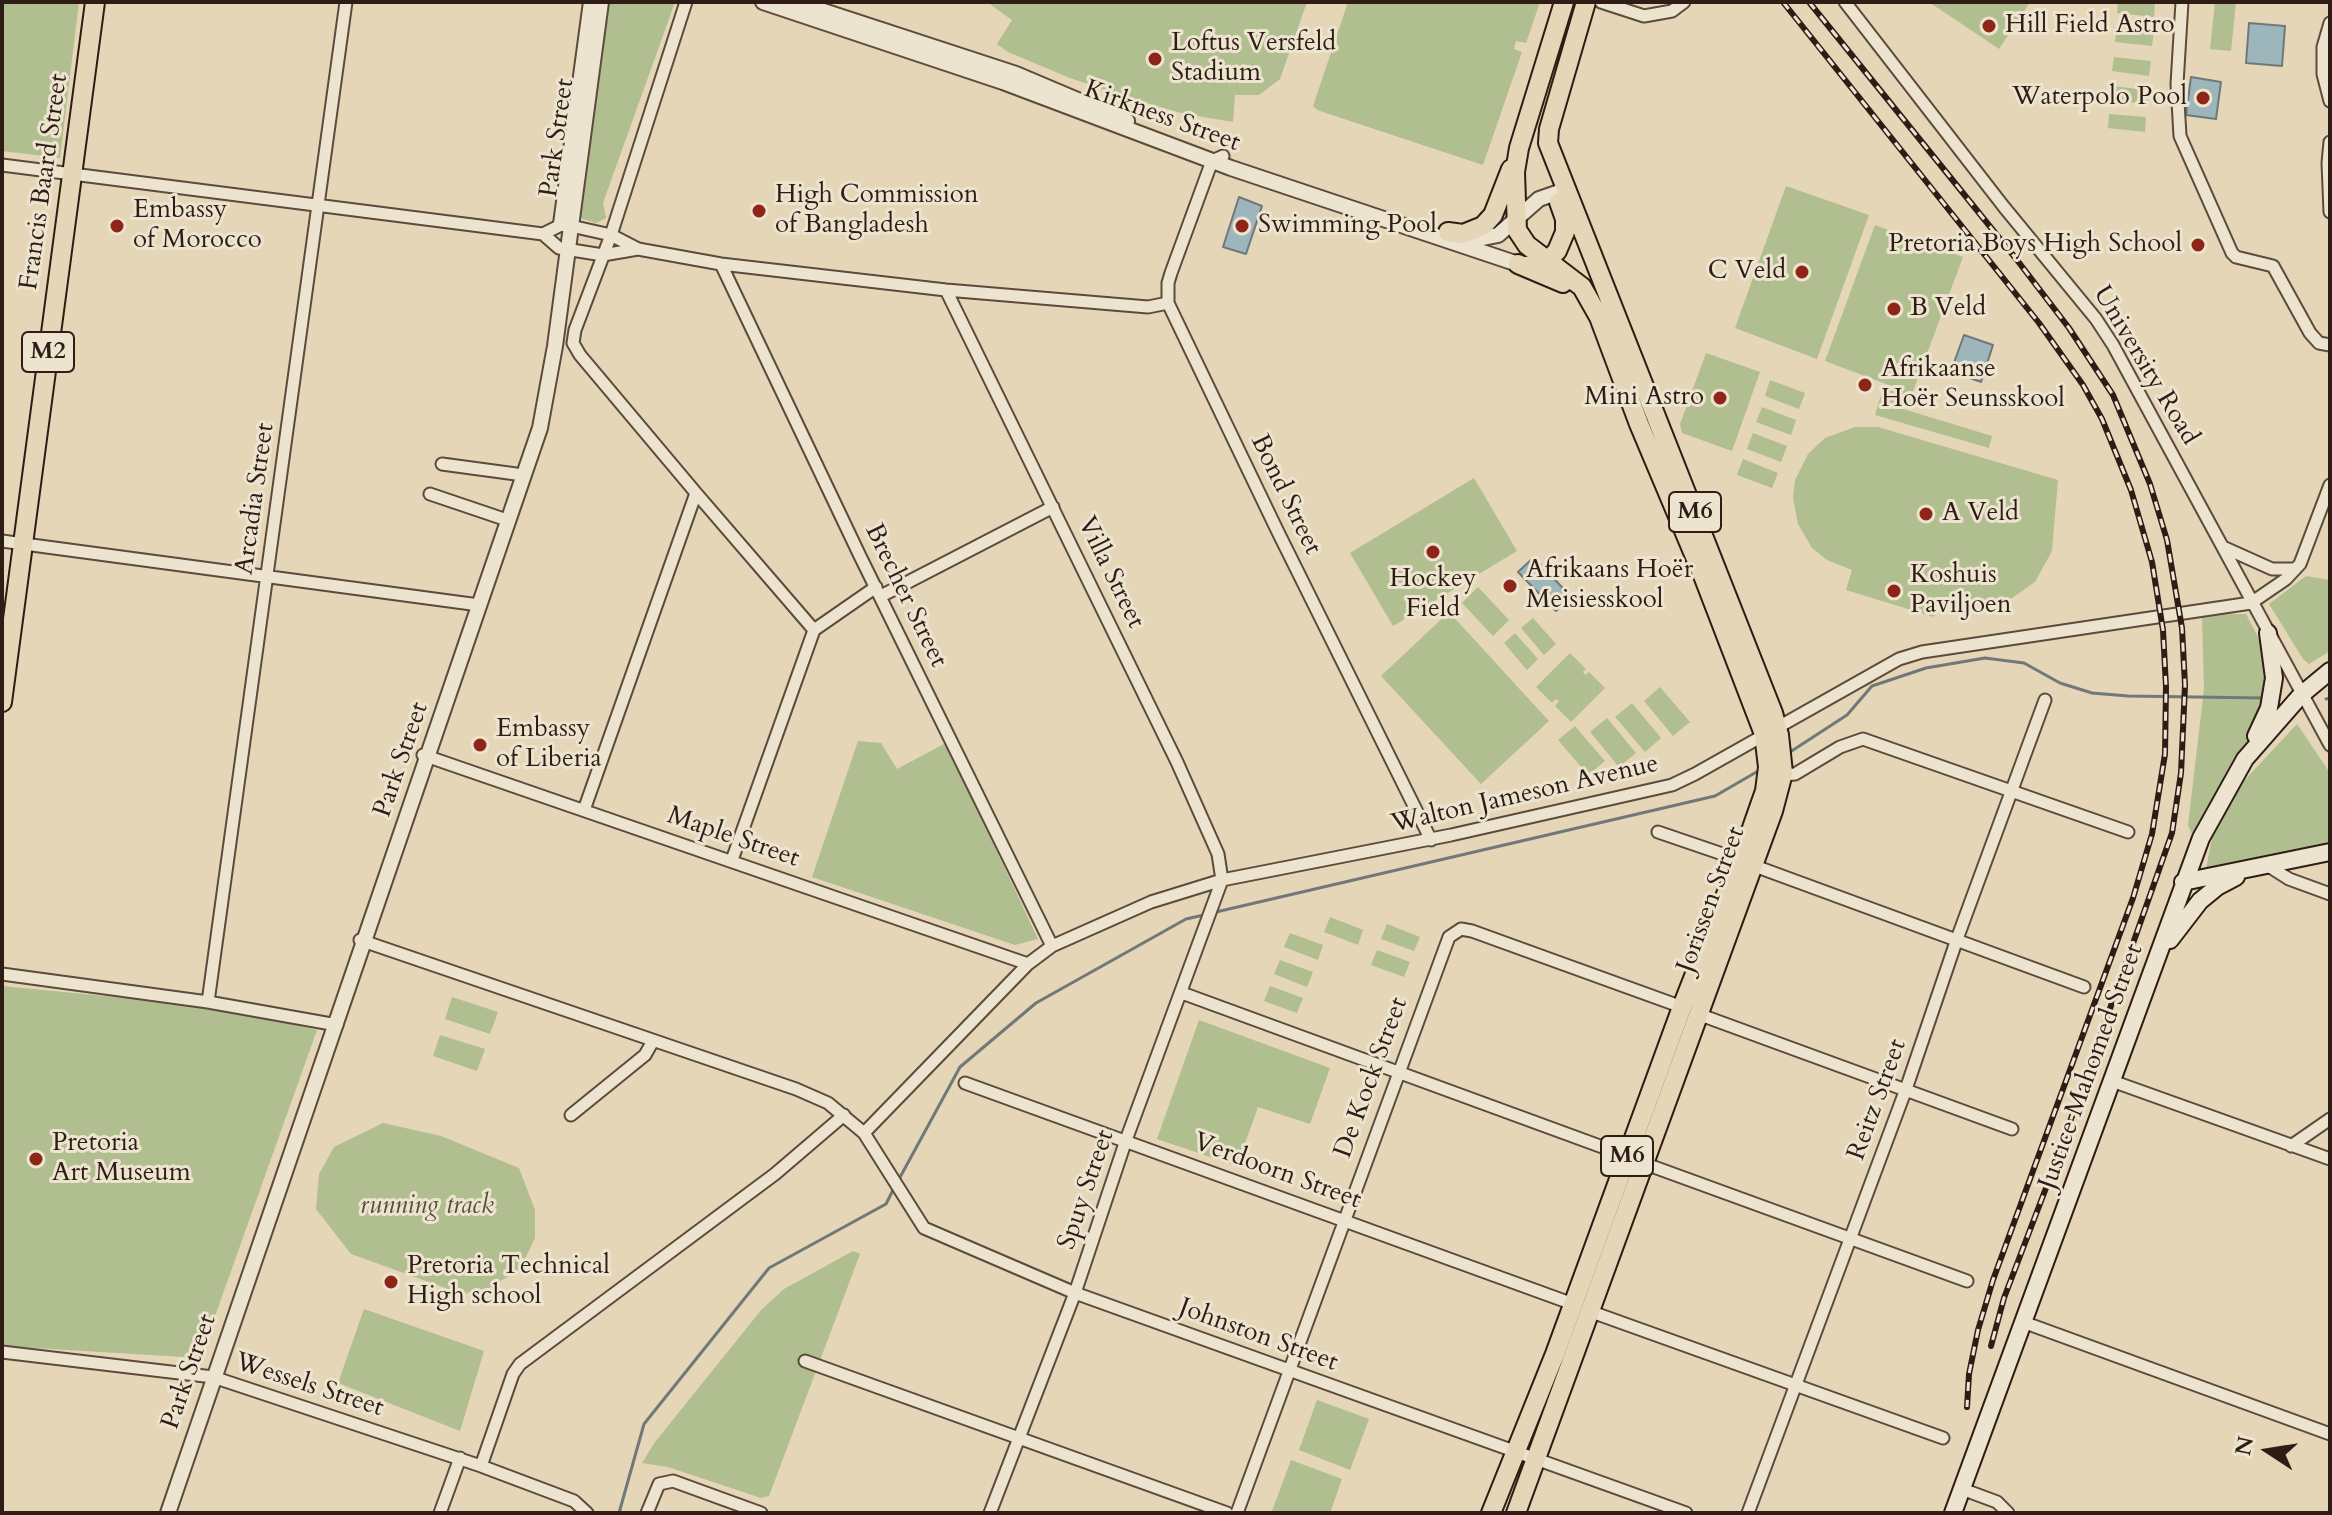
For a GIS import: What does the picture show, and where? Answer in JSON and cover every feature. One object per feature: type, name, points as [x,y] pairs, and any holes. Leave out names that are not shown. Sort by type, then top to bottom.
[{"type":"main road","name":"Francis Baard Street","points":[[2,702],[95,2]]},
{"type":"main road","points":[[1448,232],[1463,234],[1475,231],[1488,221],[1519,148],[1564,2]]},
{"type":"main road","name":"M6","points":[[1586,2],[1548,135],[1560,191],[1601,308]]},
{"type":"main road","points":[[1515,222],[1515,172],[1519,148]]},
{"type":"main road","points":[[1547,261],[1562,242],[1566,226],[1560,191]]},
{"type":"main road","name":"M6","points":[[1515,222],[1519,235],[1527,245],[1573,279],[1601,308]]},
{"type":"main road","points":[[1518,264],[1555,279],[1601,308]]},
{"type":"main road","name":"Jorissen Street","points":[[1516,1513],[1524,1455],[1778,776],[1772,734],[1741,627],[1657,417],[1601,308]]},
{"type":"main road","name":"Jorissen Street","points":[[1601,308],[1639,424],[1772,734]]},
{"type":"main road","points":[[1639,424],[1657,417]]},
{"type":"main road","points":[[2245,759],[2271,700],[2274,678],[2268,633]]},
{"type":"main road","name":"Justice Mahomed Street","points":[[1953,1513],[2201,838],[2245,759],[2301,695],[2330,671]]},
{"type":"main road","points":[[2183,882],[2330,852]]},
{"type":"main road","points":[[2157,960],[2200,901],[2217,887],[2261,866]]},
{"type":"main road","name":"Jorissen Street","points":[[1491,1513],[1524,1455],[1574,1352],[1581,1308]]},
{"type":"main road","points":[[1500,1513],[1524,1455]]},
{"type":"street","name":"Arcadia Street","points":[[208,1002],[346,2]]},
{"type":"street","name":"Park Street","points":[[475,604],[544,416],[591,2]]},
{"type":"street","name":"Park Street","points":[[566,225],[601,2]]},
{"type":"street","points":[[686,2],[573,343],[814,630]]},
{"type":"street","name":"Kirkness Street","points":[[763,2],[1003,82],[1127,131],[1467,238],[1488,239],[1515,222],[1539,199],[1560,191]]},
{"type":"street","name":"Kirkness Street","points":[[796,2],[1016,74],[1202,148],[1218,158],[1518,264],[1547,261]]},
{"type":"street","points":[[1601,2],[1644,16],[1672,11],[1684,2]]},
{"type":"street","name":"University Road","points":[[1845,2],[2004,207],[2096,319],[2330,745]]},
{"type":"street","points":[[2182,2],[2177,84],[2180,136],[2232,253],[2269,264],[2277,270],[2310,333],[2319,343],[2330,345]]},
{"type":"street","points":[[2330,23],[2323,47],[2323,74],[2330,101]]},
{"type":"street","points":[[1068,109],[1098,108],[1107,119],[1127,131]]},
{"type":"street","points":[[2330,142],[2330,212]]},
{"type":"street","points":[[2,165],[543,234],[566,225],[611,235],[638,249],[721,264],[946,290],[1148,307],[1168,303],[1171,273],[1218,158]]},
{"type":"street","points":[[543,234],[563,249],[603,255],[638,249]]},
{"type":"street","name":"Park Street","points":[[161,1513],[362,941],[475,604],[538,398],[563,249]]},
{"type":"street","name":"Brecher Street","points":[[721,264],[1052,946]]},
{"type":"street","name":"Villa Street","points":[[946,290],[1205,822],[1218,854],[1222,880]]},
{"type":"street","name":"Bond Street","points":[[1168,303],[1431,840]]},
{"type":"street","points":[[442,464],[516,474]]},
{"type":"street","points":[[2251,603],[2286,579],[2304,556],[2330,485]]},
{"type":"street","points":[[584,810],[696,493]]},
{"type":"street","points":[[430,494],[501,518]]},
{"type":"street","points":[[732,860],[814,630],[879,591],[1053,507]]},
{"type":"street","points":[[2,541],[475,604]]},
{"type":"street","points":[[2223,547],[2272,569],[2295,569]]},
{"type":"street","name":"Walton Jameson Avenue","points":[[864,1133],[1028,964],[1052,946],[1151,902],[1222,880],[1431,840],[1672,785],[1772,734],[1899,659],[1922,652],[2251,603]]},
{"type":"street","name":"Reitz Street","points":[[1748,1513],[1906,1089],[1957,939],[2045,700]]},
{"type":"street","points":[[1778,776],[1795,774],[1840,747],[1863,739],[2128,832]]},
{"type":"street","name":"Maple Street","points":[[426,755],[1028,964]]},
{"type":"street","points":[[1658,832],[2084,987]]},
{"type":"street","points":[[2261,866],[2330,894]]},
{"type":"street","name":"Spuy Street","points":[[990,1513],[1075,1293],[1126,1140],[1222,880]]},
{"type":"street","name":"De Kock Street","points":[[1237,1513],[1442,953],[1455,933],[1462,929],[1472,931],[1690,1010]]},
{"type":"street","name":"Johnston Street","points":[[362,941],[796,1089],[828,1103],[864,1133],[924,1228],[1075,1293],[1686,1513]]},
{"type":"street","points":[[2,974],[208,1002],[333,1024]]},
{"type":"street","points":[[1182,993],[1967,1281]]},
{"type":"street","points":[[1690,1010],[2012,1129]]},
{"type":"street","points":[[571,1115],[645,1055],[653,1041]]},
{"type":"street","points":[[2112,1081],[2330,1159]]},
{"type":"street","name":"Verdoorn Street","points":[[965,1083],[1943,1438]]},
{"type":"street","points":[[481,1466],[513,1374],[520,1364],[775,1174],[844,1115]]},
{"type":"street","points":[[2291,1146],[2330,1119]]},
{"type":"street","points":[[2023,1322],[2330,1434]]},
{"type":"street","name":"Wessels Street","points":[[2,1352],[210,1376],[460,1458],[574,1501],[587,1513]]},
{"type":"street","points":[[805,1361],[1227,1513]]},
{"type":"street","name":"Park Street","points":[[168,1513],[210,1376]]},
{"type":"street","points":[[440,1513],[460,1458]]},
{"type":"street","points":[[647,1513],[659,1484],[673,1481],[761,1513]]},
{"type":"street","points":[[1962,1489],[1997,1502],[2008,1513]]},
{"type":"green space","points":[[2,2],[79,2],[60,158],[2,151]]},
{"type":"green space","points":[[608,2],[675,2],[603,203],[606,218],[596,223],[580,218]]},
{"type":"green space","name":"Loftus Versfeld Stadium","points":[[991,2],[1307,2],[1280,79],[1259,95],[1235,95],[1233,122],[1185,114],[1129,98],[1008,52],[997,44],[1012,20]]},
{"type":"green space","points":[[1348,2],[1540,2],[1526,43],[1516,41],[1514,49],[1522,52],[1483,165],[1317,110],[1313,106]]},
{"type":"green space","name":"Hill Field Astro","points":[[1929,2],[2030,2],[1999,49]]},
{"type":"green space","points":[[2118,2],[2155,3],[2154,17],[2117,13]]},
{"type":"green space","points":[[2215,2],[2236,2],[2231,51],[2210,49]]},
{"type":"green space","points":[[2117,27],[2154,31],[2152,46],[2115,42]]},
{"type":"green space","points":[[2114,57],[2151,61],[2149,76],[2112,71]]},
{"type":"green space","points":[[2111,86],[2148,90],[2147,104],[2110,100]]},
{"type":"green space","points":[[2109,114],[2146,117],[2145,132],[2108,128]]},
{"type":"green space","name":"C Veld","points":[[1786,186],[1869,215],[1817,359],[1735,328]]},
{"type":"green space","name":"B Veld","points":[[1875,225],[1963,257],[1912,394],[1905,392],[1900,408],[1992,436],[1989,448],[1875,415],[1884,385],[1894,387],[1825,361]]},
{"type":"green space","name":"Mini Astro","points":[[1706,353],[1760,372],[1732,451],[1682,433],[1680,424]]},
{"type":"green space","points":[[1770,380],[1805,393],[1799,409],[1765,396]]},
{"type":"green space","points":[[1762,407],[1796,420],[1791,435],[1756,422]]},
{"type":"green space","points":[[1855,427],[1878,427],[2058,480],[2052,551],[2035,582],[2012,598],[1991,605],[1972,605],[1941,597],[1934,617],[1846,590],[1852,570],[1827,560],[1812,548],[1798,524],[1793,498],[1795,480],[1808,454],[1825,438]]},
{"type":"green space","points":[[1753,433],[1787,446],[1781,462],[1747,449]]},
{"type":"green space","points":[[1743,459],[1778,473],[1772,488],[1737,475]]},
{"type":"green space","name":"Hockey Field","points":[[1474,478],[1517,551],[1393,626],[1350,553]]},
{"type":"green space","points":[[2306,576],[2330,580],[2330,651],[2309,664],[2269,604]]},
{"type":"green space","points":[[1478,587],[1509,620],[1493,636],[1462,603]]},
{"type":"green space","points":[[1449,612],[1549,721],[1481,784],[1381,676]]},
{"type":"green space","points":[[2246,614],[2266,652],[2271,679],[2262,718],[2192,834],[2188,825],[2204,689],[2202,618]]},
{"type":"green space","points":[[1533,618],[1556,644],[1544,655],[1521,628]]},
{"type":"green space","points":[[1515,633],[1538,659],[1527,670],[1504,643]]},
{"type":"green space","points":[[1570,653],[1586,669],[1583,672],[1585,675],[1589,672],[1605,688],[1571,722],[1555,706],[1559,701],[1556,699],[1552,703],[1536,687]]},
{"type":"green space","points":[[1660,687],[1690,722],[1673,736],[1644,701]]},
{"type":"green space","points":[[1632,703],[1661,738],[1645,752],[1615,717]]},
{"type":"green space","points":[[1607,718],[1636,753],[1619,767],[1590,732]]},
{"type":"green space","points":[[2297,724],[2330,773],[2330,842],[2206,869],[2213,833],[2242,783]]},
{"type":"green space","points":[[1575,726],[1605,761],[1588,775],[1558,740]]},
{"type":"green space","points":[[858,741],[881,743],[897,769],[946,743],[1038,939],[1015,945],[812,877]]},
{"type":"green space","points":[[1330,917],[1363,930],[1358,945],[1324,932]]},
{"type":"green space","points":[[1387,924],[1420,937],[1414,951],[1381,939]]},
{"type":"green space","points":[[1290,933],[1323,945],[1318,960],[1284,947]]},
{"type":"green space","points":[[1377,950],[1410,962],[1404,977],[1371,965]]},
{"type":"green space","points":[[1280,960],[1313,972],[1307,987],[1274,974]]},
{"type":"green space","points":[[2,986],[217,1007],[317,1030],[200,1358],[2,1346]]},
{"type":"green space","points":[[1270,986],[1303,998],[1297,1013],[1264,1001]]},
{"type":"green space","points":[[452,997],[498,1012],[490,1034],[445,1019]]},
{"type":"green space","points":[[1199,1020],[1330,1068],[1310,1124],[1258,1107],[1237,1166],[1157,1139]]},
{"type":"green space","points":[[440,1035],[485,1049],[477,1071],[433,1056]]},
{"type":"green space","name":"running track","points":[[383,1123],[441,1136],[519,1168],[535,1210],[535,1238],[520,1269],[489,1288],[462,1294],[351,1254],[316,1209],[319,1174],[334,1147]]},
{"type":"green space","points":[[853,1251],[860,1254],[769,1496],[761,1498],[668,1467],[642,1463],[655,1442],[762,1309],[784,1289]]},
{"type":"green space","name":"Pretoria Technical High school","points":[[364,1309],[484,1351],[460,1431],[338,1383]]},
{"type":"green space","points":[[1317,1400],[1369,1419],[1350,1470],[1299,1450]]},
{"type":"green space","points":[[1291,1460],[1342,1479],[1330,1513],[1272,1511]]},
{"type":"water","points":[[2249,23],[2285,26],[2282,66],[2246,63]]},
{"type":"water","name":"Waterpolo Pool","points":[[2191,77],[2221,82],[2216,119],[2186,115]]},
{"type":"water","name":"Swimming Pool","points":[[1239,197],[1262,206],[1246,254],[1223,247]]},
{"type":"water","points":[[1964,335],[1993,345],[1981,382],[1951,371]]},
{"type":"water","points":[[1534,557],[1571,597],[1556,611],[1518,572]]},
{"type":"waterway","points":[[1787,754],[1847,715],[1872,686],[1926,668],[1985,658],[2024,663],[2060,683],[2092,693],[2263,698]]},
{"type":"waterway","points":[[2326,699],[2330,698]]},
{"type":"waterway","points":[[1216,912],[1715,796],[1760,770]]},
{"type":"waterway","points":[[898,1181],[960,1067],[1036,1003],[1186,919],[1204,915]]},
{"type":"waterway","points":[[619,1513],[644,1424],[769,1268],[886,1204],[894,1188]]},
{"type":"railway","points":[[1783,2],[2039,323],[2083,385],[2102,419],[2131,490],[2152,562],[2163,630],[2165,754],[2152,834],[2133,898],[1993,1280],[1978,1330],[1969,1374],[1967,1407]]},
{"type":"railway","points":[[1809,2],[2017,260],[2069,328],[2113,395],[2150,484],[2167,540],[2182,628],[2185,685],[2181,773],[2172,833],[2054,1167],[2004,1298],[1991,1346]]},
{"type":"place","name":"Hill Field Astro","points":[[1989,26]]},
{"type":"place","name":"Loftus Versfeld Stadium","points":[[1155,59]]},
{"type":"place","name":"Waterpolo Pool","points":[[2203,98]]},
{"type":"place","name":"High Commission of Bangladesh","points":[[759,211]]},
{"type":"place","name":"Embassy of Morocco","points":[[117,226]]},
{"type":"place","name":"Swimming Pool","points":[[1242,226]]},
{"type":"place","name":"Pretoria Boys High School","points":[[2198,245]]},
{"type":"place","name":"C Veld","points":[[1802,272]]},
{"type":"place","name":"B Veld","points":[[1894,309]]},
{"type":"place","name":"Afrikaanse Hoër Seunsskool","points":[[1865,385]]},
{"type":"place","name":"Mini Astro","points":[[1720,398]]},
{"type":"place","name":"A Veld","points":[[1926,514]]},
{"type":"place","name":"Hockey Field","points":[[1433,552]]},
{"type":"place","name":"Afrikaans Hoër Meisiesskool","points":[[1510,586]]},
{"type":"place","name":"Koshuis Paviljoen","points":[[1894,591]]},
{"type":"place","name":"Embassy of Liberia","points":[[480,745]]},
{"type":"place","name":"Pretoria Art Museum","points":[[36,1159]]},
{"type":"place","name":"Pretoria Technical High school","points":[[391,1282]]}]
